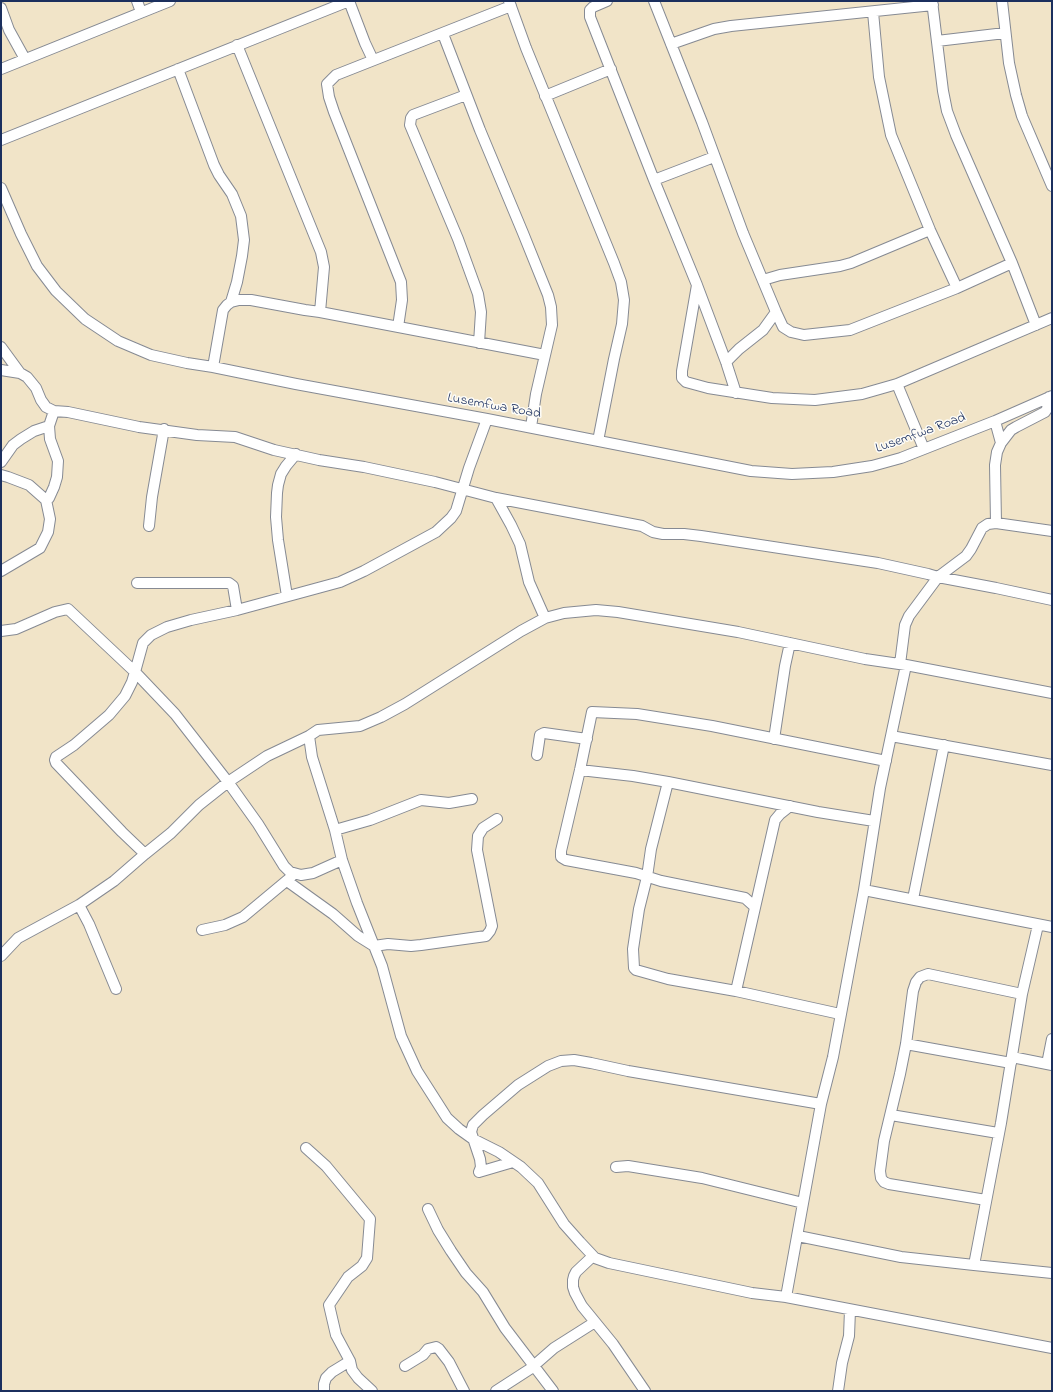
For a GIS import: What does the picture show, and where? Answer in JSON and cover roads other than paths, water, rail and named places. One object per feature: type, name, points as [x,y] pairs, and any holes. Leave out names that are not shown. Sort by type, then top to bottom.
[{"type":"street","points":[[137,1],[141,12]]},
{"type":"street","points":[[1,69],[170,1]]},
{"type":"street","points":[[1,140],[349,1],[373,60]]},
{"type":"street","points":[[608,1],[593,7],[590,10],[590,13],[654,180],[697,285],[736,392]]},
{"type":"street","points":[[654,1],[702,122],[743,233],[783,327],[791,332],[804,335],[850,330],[957,288],[1012,263]]},
{"type":"street","points":[[1002,1],[1012,79],[1022,116],[1052,186]]},
{"type":"street","points":[[671,44],[714,29],[731,26],[873,12],[933,3],[943,91],[947,111],[1012,263],[1036,325]]},
{"type":"street","points":[[398,327],[402,300],[401,282],[334,112],[327,87],[329,81],[336,75],[443,34],[510,4],[526,48],[621,282],[624,300],[622,324],[598,441]]},
{"type":"street","points":[[1,8],[9,30],[25,59]]},
{"type":"street","points":[[873,12],[879,77],[891,135],[930,230],[957,288]]},
{"type":"street","points":[[937,41],[1005,32]]},
{"type":"street","points":[[443,34],[466,95],[524,233],[548,295],[552,315],[552,325],[531,428]]},
{"type":"street","points":[[237,45],[321,252],[324,267],[320,312]]},
{"type":"street","points":[[178,69],[214,165],[232,194],[241,216],[244,235],[242,256],[238,282],[231,302]]},
{"type":"street","points":[[546,96],[611,69]]},
{"type":"street","points":[[466,95],[414,115],[411,118],[410,125],[458,239],[478,294],[482,312],[479,343]]},
{"type":"street","points":[[654,180],[714,157]]},
{"type":"street","name":"Lusemfwa Road","points":[[1,188],[37,266],[56,291],[85,319],[118,341],[151,355],[187,363],[487,419],[751,471],[792,474],[833,472],[872,466],[901,458],[995,421],[1050,396]]},
{"type":"street","points":[[763,280],[851,263],[930,230]]},
{"type":"street","points":[[697,285],[682,378],[686,382],[708,388],[772,398],[815,400],[862,394],[897,384],[1052,318]]},
{"type":"street","points":[[213,367],[223,310],[231,302],[239,300],[251,300],[320,312],[545,355]]},
{"type":"street","points":[[726,362],[739,349],[763,330],[776,312]]},
{"type":"street","points":[[1,347],[20,373]]},
{"type":"street","points":[[1,370],[20,373],[27,377],[36,388],[46,407],[54,411],[79,414],[139,427],[164,429],[197,435],[235,437],[274,450],[435,482],[496,498],[642,526],[653,532],[663,534],[684,534],[878,563],[938,577],[1052,600]]},
{"type":"street","points":[[897,384],[924,449]]},
{"type":"street","points":[[996,523],[995,465],[997,452],[1001,442],[1011,430],[1045,412],[1050,396]]},
{"type":"street","points":[[46,500],[49,498],[57,477],[58,461],[50,439],[49,426],[54,411]]},
{"type":"street","points":[[145,854],[122,832],[55,760],[56,757],[74,745],[109,715],[125,696],[132,682],[143,643],[151,635],[167,627],[340,582],[364,571],[436,532],[451,518],[456,511],[469,468],[487,419]]},
{"type":"street","points":[[995,421],[1001,442]]},
{"type":"street","points":[[1,462],[13,445],[17,442],[34,431],[49,426]]},
{"type":"street","points":[[149,526],[152,497],[164,429]]},
{"type":"street","points":[[287,596],[278,540],[276,517],[277,493],[281,474],[296,454]]},
{"type":"street","points":[[1,475],[29,485],[46,500],[50,519],[48,532],[40,548],[1,571]]},
{"type":"street","points":[[496,498],[512,525],[520,544],[529,582],[545,618]]},
{"type":"street","points":[[786,1298],[821,1104],[833,1057],[864,890],[874,821],[892,736],[903,665],[905,625],[909,616],[938,577],[966,556],[982,528],[988,524],[996,523],[1052,531]]},
{"type":"street","points":[[137,583],[229,583],[233,586],[237,610]]},
{"type":"street","points":[[1,631],[16,629],[55,612],[68,609],[135,672],[175,714],[228,782],[258,824],[284,866],[290,872],[300,875],[313,873],[342,860]]},
{"type":"street","points":[[1,956],[18,938],[79,905],[114,881],[171,833],[199,805],[228,782],[267,756],[309,736],[318,730],[360,726],[381,717],[405,704],[545,618],[564,613],[596,610],[618,612],[731,631],[865,659],[1052,693]]},
{"type":"street","points":[[774,739],[790,643]]},
{"type":"street","points":[[755,907],[744,898],[661,881],[636,873],[566,860],[561,857],[561,851],[587,739],[591,714],[594,711],[637,714],[712,726],[886,761]]},
{"type":"street","points":[[537,755],[540,735],[544,733],[587,739]]},
{"type":"street","points":[[309,736],[317,774],[335,830],[342,860],[382,966],[401,1036],[417,1071],[447,1118],[473,1139],[499,1152],[538,1183],[564,1224],[593,1256],[609,1263],[752,1293],[786,1298],[1052,1348]]},
{"type":"street","points":[[892,736],[1052,765]]},
{"type":"street","points":[[913,900],[944,745]]},
{"type":"street","points":[[580,770],[633,776],[668,782],[874,821]]},
{"type":"street","points":[[668,782],[651,850],[647,877],[635,932],[633,949],[634,968],[636,970],[668,979],[736,991],[840,1014]]},
{"type":"street","points":[[335,830],[370,820],[421,800],[457,803],[472,799]]},
{"type":"street","points":[[736,991],[776,820],[780,814],[790,806]]},
{"type":"street","points":[[287,880],[333,914],[358,936],[374,946],[388,944],[411,946],[486,936],[492,926],[477,850],[478,836],[484,828],[497,819]]},
{"type":"street","points":[[202,930],[226,924],[243,917],[295,874]]},
{"type":"street","points":[[864,890],[1052,927]]},
{"type":"street","points":[[744,898],[759,892]]},
{"type":"street","points":[[79,905],[89,924],[116,989]]},
{"type":"street","points":[[974,1265],[1022,994],[1038,925]]},
{"type":"street","points":[[986,1200],[884,1182],[881,1178],[880,1171],[884,1141],[906,1044],[913,991],[916,982],[920,977],[928,974],[1022,994]]},
{"type":"street","points":[[906,1044],[1011,1060],[1050,1064],[1052,1038]]},
{"type":"street","points":[[513,1162],[479,1172],[481,1168],[480,1159],[471,1132],[473,1125],[518,1085],[548,1066],[561,1061],[574,1060],[591,1062],[628,1071],[821,1104]]},
{"type":"street","points":[[891,1115],[998,1133]]},
{"type":"street","points":[[306,1148],[326,1166],[370,1219],[367,1258],[362,1266],[348,1277],[329,1305],[336,1335],[350,1361],[352,1370],[372,1391]]},
{"type":"street","points":[[616,1167],[628,1166],[702,1178],[803,1203]]},
{"type":"street","points":[[428,1209],[438,1230],[466,1273],[483,1292],[505,1328],[553,1391]]},
{"type":"street","points":[[798,1236],[901,1257],[1052,1273]]},
{"type":"street","points":[[593,1256],[576,1272],[572,1280],[575,1293],[582,1306],[613,1344],[645,1391]]},
{"type":"street","points":[[838,1391],[842,1363],[849,1336],[850,1310]]},
{"type":"street","points":[[496,1391],[534,1366],[554,1348],[595,1322]]},
{"type":"street","points":[[405,1366],[423,1355],[428,1349],[436,1347],[440,1349],[449,1362],[464,1391]]},
{"type":"street","points":[[324,1391],[326,1378],[332,1372],[350,1361]]}]
